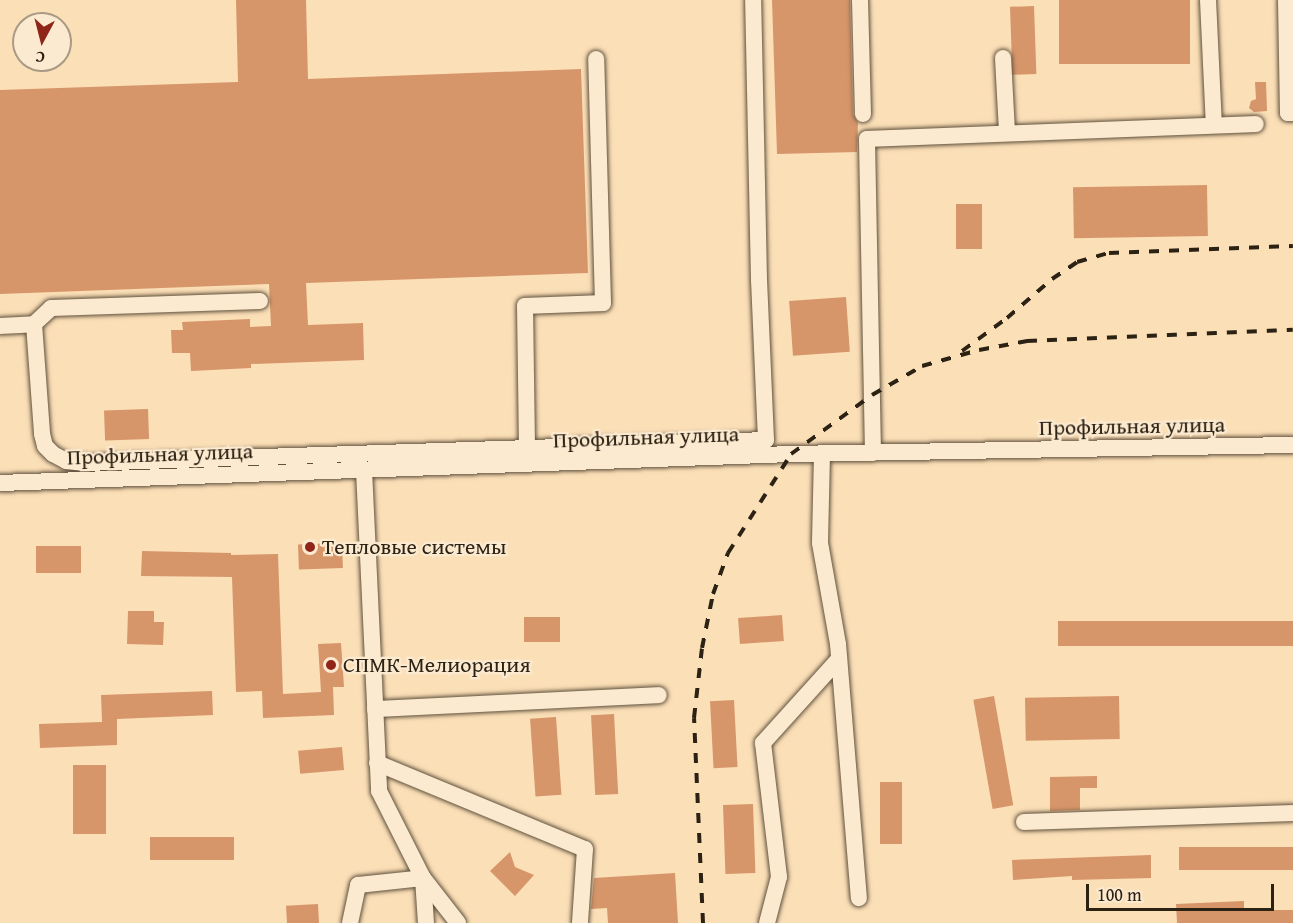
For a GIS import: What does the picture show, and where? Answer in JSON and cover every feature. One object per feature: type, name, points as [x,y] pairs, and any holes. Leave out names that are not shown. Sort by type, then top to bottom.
[{"type":"street","points":[[34,324],[42,435],[45,446],[52,454],[66,461],[97,463],[766,440],[759,280],[753,0]]},
{"type":"street","points":[[860,0],[863,114]]},
{"type":"street","points":[[1208,0],[1214,125]]},
{"type":"street","points":[[1288,3],[1288,113],[1293,113]]},
{"type":"street","points":[[1003,58],[1007,133]]},
{"type":"street","points":[[527,448],[525,306],[603,303],[596,59]]},
{"type":"street","points":[[873,453],[867,138],[1256,124]]},
{"type":"street","points":[[0,326],[34,324],[51,308],[260,301]]},
{"type":"street","name":"Профильная улица","points":[[0,483],[822,454],[1293,445]]},
{"type":"street","points":[[822,454],[820,543],[839,659],[859,898]]},
{"type":"street","points":[[364,470],[379,791],[423,878],[458,923]]},
{"type":"street","points":[[767,923],[779,877],[763,743],[839,659]]},
{"type":"street","points":[[375,709],[659,696]]},
{"type":"street","points":[[377,763],[585,849],[580,923]]},
{"type":"street","points":[[1024,822],[1293,813]]},
{"type":"street","points":[[350,923],[358,885],[423,878]]},
{"type":"street","points":[[423,878],[426,923]]},
{"type":"building","points":[[236,0],[306,0],[308,79],[581,69],[588,273],[306,283],[308,325],[363,323],[364,360],[251,364],[251,368],[191,371],[190,353],[172,353],[171,330],[183,330],[182,322],[250,319],[250,327],[271,326],[269,284],[0,294],[0,90],[238,82]]},
{"type":"building","points":[[772,0],[850,0],[853,114],[858,123],[857,152],[777,154]]},
{"type":"building","points":[[1059,0],[1190,0],[1190,64],[1059,64]]},
{"type":"building","points":[[1034,6],[1036,74],[1012,75],[1010,7]]},
{"type":"building","points":[[1255,82],[1266,82],[1267,111],[1254,112],[1249,108],[1251,101],[1256,99]]},
{"type":"building","points":[[1207,185],[1208,236],[1074,238],[1073,187]]},
{"type":"building","points":[[956,204],[982,204],[982,249],[956,249]]},
{"type":"building","points":[[846,297],[850,352],[793,356],[789,301]]},
{"type":"building","points":[[148,409],[149,439],[105,441],[104,411]]},
{"type":"building","points":[[342,543],[343,568],[299,570],[298,545]]},
{"type":"building","points":[[36,546],[81,546],[81,573],[36,573]]},
{"type":"building","points":[[142,551],[231,553],[231,555],[278,554],[283,694],[321,692],[318,644],[341,643],[344,687],[333,687],[334,715],[263,718],[262,691],[236,692],[232,577],[141,576]]},
{"type":"building","points":[[128,611],[154,611],[154,622],[164,622],[163,645],[127,644]]},
{"type":"building","points":[[782,615],[784,641],[740,644],[738,618]]},
{"type":"building","points":[[524,617],[560,617],[560,642],[524,642]]},
{"type":"building","points":[[1058,621],[1293,621],[1293,646],[1058,646]]},
{"type":"building","points":[[212,691],[213,715],[117,719],[117,745],[40,748],[39,724],[102,722],[101,695]]},
{"type":"building","points":[[994,696],[1013,805],[993,809],[973,700]]},
{"type":"building","points":[[1119,696],[1120,739],[1026,741],[1025,698]]},
{"type":"building","points":[[734,700],[738,767],[714,768],[710,701]]},
{"type":"building","points":[[614,714],[618,794],[595,795],[591,715]]},
{"type":"building","points":[[556,717],[561,795],[536,797],[530,719]]},
{"type":"building","points":[[342,747],[344,770],[300,774],[298,751]]},
{"type":"building","points":[[73,765],[106,765],[106,834],[73,834]]},
{"type":"building","points":[[1097,776],[1097,788],[1080,788],[1080,810],[1050,811],[1050,777]]},
{"type":"building","points":[[880,782],[902,782],[902,844],[880,844]]},
{"type":"building","points":[[753,804],[755,873],[725,874],[723,805]]},
{"type":"building","points":[[150,837],[234,837],[234,860],[150,860]]},
{"type":"building","points":[[1179,847],[1293,847],[1293,870],[1179,870]]},
{"type":"building","points":[[510,852],[515,867],[534,875],[515,896],[490,871]]},
{"type":"building","points":[[1151,855],[1151,878],[1072,880],[1072,876],[1013,880],[1012,860]]},
{"type":"building","points":[[675,873],[678,923],[608,923],[607,908],[591,909],[594,878]]},
{"type":"building","points":[[1244,901],[1244,910],[1293,910],[1293,923],[1177,923],[1176,904]]},
{"type":"building","points":[[318,904],[319,923],[287,923],[286,906]]},
{"type":"railway","points":[[962,351],[1007,318],[1052,279],[1077,262],[1109,253],[1293,246]]},
{"type":"railway","points":[[703,923],[694,718],[702,648],[713,594],[728,553],[791,454],[872,395],[922,366],[979,350],[1027,341],[1293,330]]},
{"type":"place","name":"Тепловые системы","points":[[310,547]]},
{"type":"place","name":"СПМК-Мелиорация","points":[[331,665]]}]
